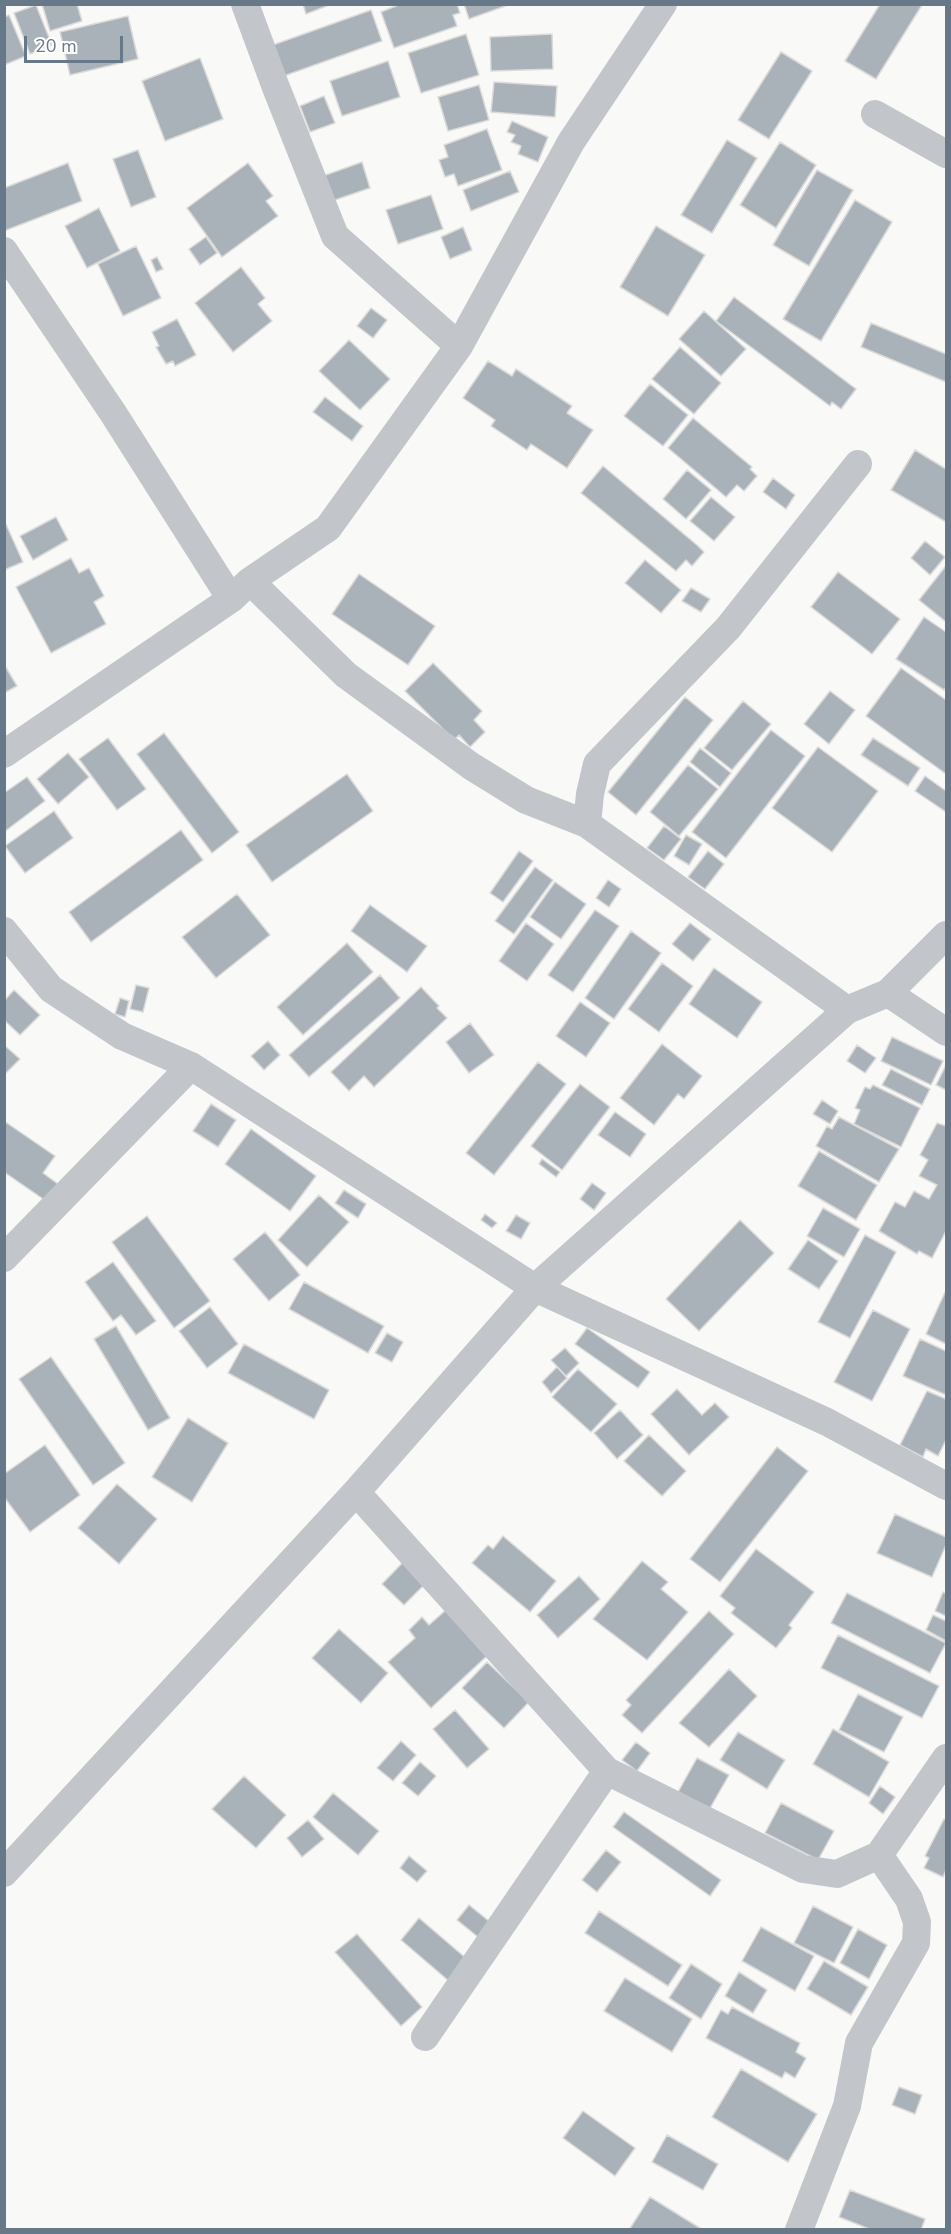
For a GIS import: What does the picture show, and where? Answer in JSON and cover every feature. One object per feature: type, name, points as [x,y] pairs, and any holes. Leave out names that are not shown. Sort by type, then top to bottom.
[{"type":"street","points":[[245,4],[335,236],[459,346]]},
{"type":"street","points":[[4,754],[328,528],[459,346],[571,142],[663,4]]},
{"type":"street","points":[[875,114],[946,154]]},
{"type":"street","points":[[4,251],[113,413],[241,590],[346,675],[442,745],[526,800],[587,824],[847,1010]]},
{"type":"street","points":[[587,824],[590,794],[597,764],[728,628],[858,465]]},
{"type":"street","points":[[4,931],[51,989],[122,1036],[191,1066],[535,1288],[827,1422],[946,1486]]},
{"type":"street","points":[[4,1873],[356,1492],[535,1288],[847,1010],[888,993],[946,935]]},
{"type":"street","points":[[888,993],[946,1032]]},
{"type":"street","points":[[4,1258],[191,1066]]},
{"type":"street","points":[[356,1492],[607,1771],[803,1869],[837,1874],[879,1855],[946,1758]]},
{"type":"street","points":[[425,2037],[607,1771]]},
{"type":"street","points":[[799,2229],[847,2106],[859,2043],[916,1943],[917,1922],[909,1899],[879,1855]]},
{"type":"building","points":[[42,4],[77,4],[82,21],[50,31]]},
{"type":"building","points":[[303,4],[332,4],[306,14]]},
{"type":"building","points":[[401,4],[457,4],[460,13],[453,15],[457,26],[394,48],[381,12]]},
{"type":"building","points":[[464,4],[511,4],[469,19]]},
{"type":"building","points":[[880,4],[922,5],[876,79],[845,61]]},
{"type":"building","points":[[36,5],[52,45],[30,54],[14,13]]},
{"type":"building","points":[[371,10],[382,41],[281,77],[270,46]]},
{"type":"building","points":[[9,15],[26,56],[4,65],[4,17]]},
{"type":"building","points":[[128,16],[138,59],[70,75],[60,32]]},
{"type":"building","points":[[466,34],[479,75],[421,93],[408,53]]},
{"type":"building","points":[[552,34],[553,69],[491,71],[490,37]]},
{"type":"building","points":[[781,52],[812,71],[769,139],[738,120]]},
{"type":"building","points":[[200,58],[223,119],[165,141],[142,81]]},
{"type":"building","points":[[388,61],[400,97],[342,116],[330,81]]},
{"type":"building","points":[[494,82],[557,86],[555,117],[491,112]]},
{"type":"building","points":[[479,85],[489,120],[448,131],[438,97]]},
{"type":"building","points":[[324,96],[335,123],[310,132],[300,106]]},
{"type":"building","points":[[512,121],[548,137],[538,162],[518,154],[521,146],[511,142],[515,135],[507,132]]},
{"type":"building","points":[[487,129],[502,170],[458,186],[454,174],[445,177],[439,160],[448,157],[444,145]]},
{"type":"building","points":[[727,140],[757,158],[712,233],[681,215]]},
{"type":"building","points":[[780,142],[816,165],[776,228],[740,205]]},
{"type":"building","points":[[138,150],[156,197],[131,207],[113,159]]},
{"type":"building","points":[[362,162],[370,188],[332,201],[323,176]]},
{"type":"building","points":[[68,163],[82,201],[4,231],[4,188]]},
{"type":"building","points":[[248,163],[273,196],[266,201],[278,216],[222,257],[187,208]]},
{"type":"building","points":[[817,170],[853,190],[809,266],[773,245]]},
{"type":"building","points":[[510,171],[519,192],[471,211],[463,190]]},
{"type":"building","points":[[431,195],[443,229],[398,244],[386,210]]},
{"type":"building","points":[[855,200],[892,222],[821,341],[783,319]]},
{"type":"building","points":[[99,208],[120,251],[87,268],[65,226]]},
{"type":"building","points":[[656,226],[705,255],[668,316],[620,287]]},
{"type":"building","points":[[463,227],[472,250],[450,259],[441,237]]},
{"type":"building","points":[[206,237],[217,253],[200,265],[189,249]]},
{"type":"building","points":[[136,246],[161,298],[123,316],[98,264]]},
{"type":"building","points":[[157,257],[163,269],[156,272],[151,260]]},
{"type":"building","points":[[241,267],[265,298],[258,304],[272,321],[233,352],[195,303]]},
{"type":"building","points":[[734,297],[856,389],[841,409],[832,402],[830,406],[716,321]]},
{"type":"building","points":[[371,308],[387,320],[373,338],[357,326]]},
{"type":"building","points":[[704,311],[746,349],[721,376],[679,339]]},
{"type":"building","points":[[177,319],[196,355],[175,366],[173,361],[166,364],[156,347],[159,346],[152,332]]},
{"type":"building","points":[[871,323],[946,354],[946,382],[861,347]]},
{"type":"building","points":[[349,340],[390,379],[360,410],[319,371]]},
{"type":"building","points":[[680,347],[721,383],[694,414],[652,379]]},
{"type":"building","points":[[488,361],[512,376],[516,369],[572,406],[567,413],[593,430],[567,468],[531,444],[527,450],[491,426],[495,420],[463,398]]},
{"type":"building","points":[[650,384],[688,415],[663,446],[624,416]]},
{"type":"building","points":[[325,397],[363,426],[352,441],[313,412]]},
{"type":"building","points":[[693,418],[752,467],[750,469],[757,476],[744,491],[737,485],[726,497],[668,448]]},
{"type":"building","points":[[915,450],[946,469],[946,522],[891,490]]},
{"type":"building","points":[[603,466],[704,552],[692,566],[686,560],[676,571],[581,493]]},
{"type":"building","points":[[687,470],[711,490],[686,519],[663,499]]},
{"type":"building","points":[[773,478],[795,495],[786,509],[763,492]]},
{"type":"building","points":[[711,497],[735,517],[714,541],[690,521]]},
{"type":"building","points":[[56,517],[68,540],[33,560],[20,536]]},
{"type":"building","points":[[4,520],[23,562],[4,570]]},
{"type":"building","points":[[925,541],[945,557],[930,575],[911,558]]},
{"type":"building","points":[[71,558],[79,573],[89,568],[104,596],[94,602],[106,624],[51,653],[16,587]]},
{"type":"building","points":[[645,560],[681,590],[661,613],[625,583]]},
{"type":"building","points":[[946,568],[946,622],[919,600]]},
{"type":"building","points":[[838,572],[900,619],[872,654],[811,607]]},
{"type":"building","points":[[359,574],[435,626],[408,665],[332,614]]},
{"type":"building","points":[[691,588],[710,599],[701,612],[682,601]]},
{"type":"building","points":[[924,617],[946,632],[946,687],[944,690],[896,659]]},
{"type":"building","points":[[433,663],[482,711],[474,720],[485,732],[470,747],[459,735],[454,740],[405,691]]},
{"type":"building","points":[[4,664],[17,686],[4,693]]},
{"type":"building","points":[[901,668],[946,700],[946,774],[866,716]]},
{"type":"building","points":[[830,691],[855,710],[829,744],[804,724]]},
{"type":"building","points":[[685,697],[713,720],[636,815],[608,792]]},
{"type":"building","points":[[743,701],[771,724],[732,770],[704,748]]},
{"type":"building","points":[[771,730],[805,756],[726,858],[692,832]]},
{"type":"building","points":[[164,733],[239,832],[212,853],[137,754]]},
{"type":"building","points":[[108,738],[146,789],[117,810],[79,759]]},
{"type":"building","points":[[873,738],[920,768],[908,786],[861,755]]},
{"type":"building","points":[[818,747],[878,791],[832,852],[772,808]]},
{"type":"building","points":[[700,748],[731,773],[720,787],[690,762]]},
{"type":"building","points":[[68,753],[89,777],[58,804],[37,779]]},
{"type":"building","points":[[688,765],[718,789],[679,836],[650,812]]},
{"type":"building","points":[[347,774],[373,811],[272,882],[246,845]]},
{"type":"building","points":[[925,776],[946,791],[946,812],[915,791]]},
{"type":"building","points":[[27,777],[45,801],[4,832],[4,793]]},
{"type":"building","points":[[54,811],[73,838],[25,873],[5,846]]},
{"type":"building","points":[[664,826],[681,839],[664,860],[647,848]]},
{"type":"building","points":[[181,830],[203,860],[91,942],[69,912]]},
{"type":"building","points":[[686,835],[702,844],[689,865],[674,856]]},
{"type":"building","points":[[519,851],[533,861],[503,902],[490,893]]},
{"type":"building","points":[[708,851],[724,864],[705,889],[688,877]]},
{"type":"building","points":[[535,867],[553,880],[514,934],[495,921]]},
{"type":"building","points":[[608,880],[621,889],[609,907],[596,898]]},
{"type":"building","points":[[555,882],[586,904],[561,939],[530,917]]},
{"type":"building","points":[[237,894],[270,935],[216,978],[182,937]]},
{"type":"building","points":[[370,905],[427,946],[407,972],[351,931]]},
{"type":"building","points":[[595,910],[619,926],[573,992],[548,975]]},
{"type":"building","points":[[526,923],[554,944],[527,981],[499,961]]},
{"type":"building","points":[[690,923],[711,939],[693,961],[672,944]]},
{"type":"building","points":[[631,931],[661,953],[614,1019],[585,998]]},
{"type":"building","points":[[347,943],[373,972],[303,1035],[277,1007]]},
{"type":"building","points":[[662,963],[693,986],[659,1032],[628,1009]]},
{"type":"building","points":[[714,968],[762,1002],[737,1038],[689,1004]]},
{"type":"building","points":[[380,975],[400,998],[309,1077],[289,1055]]},
{"type":"building","points":[[136,985],[149,988],[143,1012],[130,1009]]},
{"type":"building","points":[[421,987],[447,1018],[374,1087],[364,1076],[349,1091],[331,1072]]},
{"type":"building","points":[[14,990],[40,1015],[20,1035],[4,1020],[4,1001]]},
{"type":"building","points":[[120,998],[129,1001],[125,1017],[115,1014]]},
{"type":"building","points":[[580,1002],[610,1023],[586,1057],[556,1036]]},
{"type":"building","points":[[470,1023],[494,1055],[469,1073],[446,1042]]},
{"type":"building","points":[[892,1037],[943,1061],[931,1085],[881,1061]]},
{"type":"building","points":[[268,1041],[280,1055],[264,1070],[251,1056]]},
{"type":"building","points":[[662,1044],[702,1076],[684,1099],[678,1094],[654,1125],[620,1098]]},
{"type":"building","points":[[4,1045],[20,1059],[4,1075]]},
{"type":"building","points":[[857,1045],[876,1058],[865,1073],[847,1061]]},
{"type":"building","points":[[538,1062],[566,1084],[494,1175],[466,1153]]},
{"type":"building","points":[[946,1065],[946,1090],[936,1085]]},
{"type":"building","points":[[891,1069],[930,1089],[922,1105],[882,1085]]},
{"type":"building","points":[[580,1084],[610,1107],[562,1170],[531,1146]]},
{"type":"building","points":[[873,1085],[920,1108],[901,1147],[854,1124],[860,1110],[855,1108],[865,1087],[870,1089]]},
{"type":"building","points":[[822,1100],[838,1111],[830,1124],[813,1114]]},
{"type":"building","points":[[211,1104],[236,1120],[218,1147],[193,1131]]},
{"type":"building","points":[[615,1112],[646,1134],[630,1157],[598,1135]]},
{"type":"building","points":[[839,1117],[899,1149],[879,1182],[816,1146],[827,1126],[832,1129]]},
{"type":"building","points":[[4,1121],[55,1156],[43,1173],[58,1184],[46,1201],[4,1172]]},
{"type":"building","points":[[937,1123],[946,1126],[946,1231],[932,1258],[919,1251],[917,1254],[879,1231],[895,1202],[905,1207],[914,1191],[929,1199],[937,1185],[919,1176],[928,1160],[920,1155]]},
{"type":"building","points":[[251,1129],[316,1176],[290,1211],[225,1164]]},
{"type":"building","points":[[819,1151],[877,1185],[856,1220],[798,1186]]},
{"type":"building","points":[[542,1159],[560,1172],[556,1177],[539,1164]]},
{"type":"building","points":[[592,1183],[606,1193],[594,1210],[580,1199]]},
{"type":"building","points":[[344,1190],[366,1204],[358,1218],[335,1203]]},
{"type":"building","points":[[319,1195],[349,1222],[307,1267],[278,1240]]},
{"type":"building","points":[[823,1208],[860,1229],[844,1257],[807,1236]]},
{"type":"building","points":[[485,1214],[497,1223],[492,1228],[481,1220]]},
{"type":"building","points":[[516,1215],[530,1223],[521,1239],[506,1231]]},
{"type":"building","points":[[147,1216],[210,1301],[174,1328],[112,1242]]},
{"type":"building","points":[[740,1220],[774,1253],[699,1331],[666,1299]]},
{"type":"building","points":[[265,1232],[300,1275],[269,1301],[233,1259]]},
{"type":"building","points":[[865,1235],[896,1252],[850,1338],[818,1322]]},
{"type":"building","points":[[808,1240],[838,1261],[819,1289],[788,1269]]},
{"type":"building","points":[[113,1262],[156,1321],[136,1335],[121,1315],[113,1321],[85,1282]]},
{"type":"building","points":[[304,1282],[384,1326],[368,1353],[289,1309]]},
{"type":"building","points":[[946,1290],[946,1344],[926,1334]]},
{"type":"building","points":[[210,1307],[238,1344],[207,1368],[179,1331]]},
{"type":"building","points":[[873,1310],[910,1329],[872,1401],[834,1382]]},
{"type":"building","points":[[116,1326],[170,1418],[148,1430],[94,1339]]},
{"type":"building","points":[[587,1328],[650,1372],[638,1388],[575,1344]]},
{"type":"building","points":[[387,1333],[403,1342],[392,1362],[375,1353]]},
{"type":"building","points":[[920,1339],[946,1351],[946,1395],[903,1376]]},
{"type":"building","points":[[244,1344],[329,1390],[314,1419],[228,1373]]},
{"type":"building","points":[[565,1348],[579,1363],[566,1376],[551,1360]]},
{"type":"building","points":[[51,1357],[125,1463],[93,1485],[19,1379]]},
{"type":"building","points":[[557,1367],[567,1378],[551,1393],[542,1382]]},
{"type":"building","points":[[578,1369],[617,1404],[591,1432],[552,1397]]},
{"type":"building","points":[[677,1389],[702,1415],[715,1403],[729,1417],[689,1455],[651,1414]]},
{"type":"building","points":[[927,1391],[946,1399],[946,1440],[938,1456],[926,1449],[923,1457],[900,1445]]},
{"type":"building","points":[[620,1410],[643,1435],[617,1459],[594,1433]]},
{"type":"building","points":[[188,1418],[228,1443],[192,1502],[152,1477]]},
{"type":"building","points":[[649,1435],[686,1471],[662,1496],[624,1461]]},
{"type":"building","points":[[45,1445],[80,1495],[30,1532],[4,1497],[4,1474]]},
{"type":"building","points":[[777,1447],[808,1471],[720,1582],[690,1559]]},
{"type":"building","points":[[117,1484],[157,1519],[119,1564],[78,1528]]},
{"type":"building","points":[[895,1514],[946,1537],[946,1545],[932,1577],[877,1553]]},
{"type":"building","points":[[503,1536],[556,1581],[530,1612],[472,1563],[488,1545],[493,1549]]},
{"type":"building","points":[[756,1549],[814,1592],[789,1625],[792,1628],[776,1648],[731,1613],[735,1608],[720,1596]]},
{"type":"building","points":[[408,1557],[430,1579],[404,1605],[382,1584]]},
{"type":"building","points":[[642,1561],[668,1582],[661,1589],[688,1612],[647,1660],[593,1619]]},
{"type":"building","points":[[579,1576],[600,1599],[558,1638],[537,1615]]},
{"type":"building","points":[[943,1592],[946,1594],[946,1616],[935,1611]]},
{"type":"building","points":[[847,1593],[946,1643],[930,1673],[831,1623]]},
{"type":"building","points":[[447,1609],[489,1654],[431,1708],[388,1662],[415,1638],[409,1630],[422,1617],[429,1625]]},
{"type":"building","points":[[709,1611],[734,1634],[642,1733],[622,1715],[631,1705],[626,1700]]},
{"type":"building","points":[[933,1615],[946,1621],[946,1641],[926,1630]]},
{"type":"building","points":[[339,1629],[388,1673],[361,1703],[312,1658]]},
{"type":"building","points":[[838,1635],[939,1686],[922,1718],[821,1668]]},
{"type":"building","points":[[487,1662],[529,1702],[504,1728],[462,1688]]},
{"type":"building","points":[[729,1669],[757,1696],[709,1747],[679,1723]]},
{"type":"building","points":[[858,1694],[903,1717],[884,1752],[839,1730]]},
{"type":"building","points":[[455,1710],[489,1749],[467,1768],[433,1729]]},
{"type":"building","points":[[833,1729],[889,1762],[869,1797],[813,1764]]},
{"type":"building","points":[[738,1732],[785,1760],[767,1789],[720,1760]]},
{"type":"building","points":[[401,1741],[416,1755],[393,1781],[377,1768]]},
{"type":"building","points":[[636,1742],[650,1753],[637,1771],[622,1760]]},
{"type":"building","points":[[697,1758],[729,1775],[709,1810],[678,1792]]},
{"type":"building","points":[[420,1762],[436,1776],[418,1796],[402,1783]]},
{"type":"building","points":[[244,1776],[286,1815],[256,1848],[212,1809]]},
{"type":"building","points":[[880,1786],[895,1797],[883,1814],[869,1803]]},
{"type":"building","points":[[333,1793],[379,1831],[358,1855],[313,1817]]},
{"type":"building","points":[[781,1803],[834,1831],[818,1860],[765,1833]]},
{"type":"building","points":[[624,1812],[721,1880],[710,1896],[613,1827]]},
{"type":"building","points":[[944,1819],[946,1820],[946,1870],[943,1877],[924,1868],[929,1858],[925,1856]]},
{"type":"building","points":[[308,1820],[324,1839],[302,1857],[287,1838]]},
{"type":"building","points":[[606,1850],[621,1862],[597,1892],[582,1880]]},
{"type":"building","points":[[409,1856],[427,1871],[417,1882],[400,1868]]},
{"type":"building","points":[[469,1905],[490,1922],[478,1937],[457,1920]]},
{"type":"building","points":[[813,1906],[853,1927],[834,1963],[794,1943]]},
{"type":"building","points":[[599,1911],[682,1965],[668,1986],[585,1933]]},
{"type":"building","points":[[419,1918],[468,1960],[450,1982],[401,1940]]},
{"type":"building","points":[[761,1927],[814,1956],[795,1991],[742,1961]]},
{"type":"building","points":[[858,1929],[887,1945],[869,1979],[840,1963]]},
{"type":"building","points":[[357,1934],[422,2007],[401,2026],[335,1952]]},
{"type":"building","points":[[824,1961],[868,1987],[851,2015],[807,1989]]},
{"type":"building","points":[[691,1964],[722,1984],[701,2019],[669,1998]]},
{"type":"building","points":[[739,1972],[767,1990],[753,2013],[725,1996]]},
{"type":"building","points":[[625,1978],[692,2019],[672,2052],[604,2011]]},
{"type":"building","points":[[732,2007],[800,2043],[796,2052],[806,2058],[795,2078],[785,2072],[782,2078],[706,2038],[721,2010],[728,2014]]},
{"type":"building","points":[[741,2069],[817,2114],[788,2162],[712,2117]]},
{"type":"building","points":[[899,2087],[922,2095],[915,2114],[892,2105]]},
{"type":"building","points":[[583,2111],[635,2148],[615,2176],[563,2138]]},
{"type":"building","points":[[667,2135],[718,2164],[703,2190],[652,2162]]},
{"type":"building","points":[[850,2190],[925,2219],[921,2230],[872,2230],[839,2217]]},
{"type":"building","points":[[650,2197],[703,2230],[629,2230]]}]
